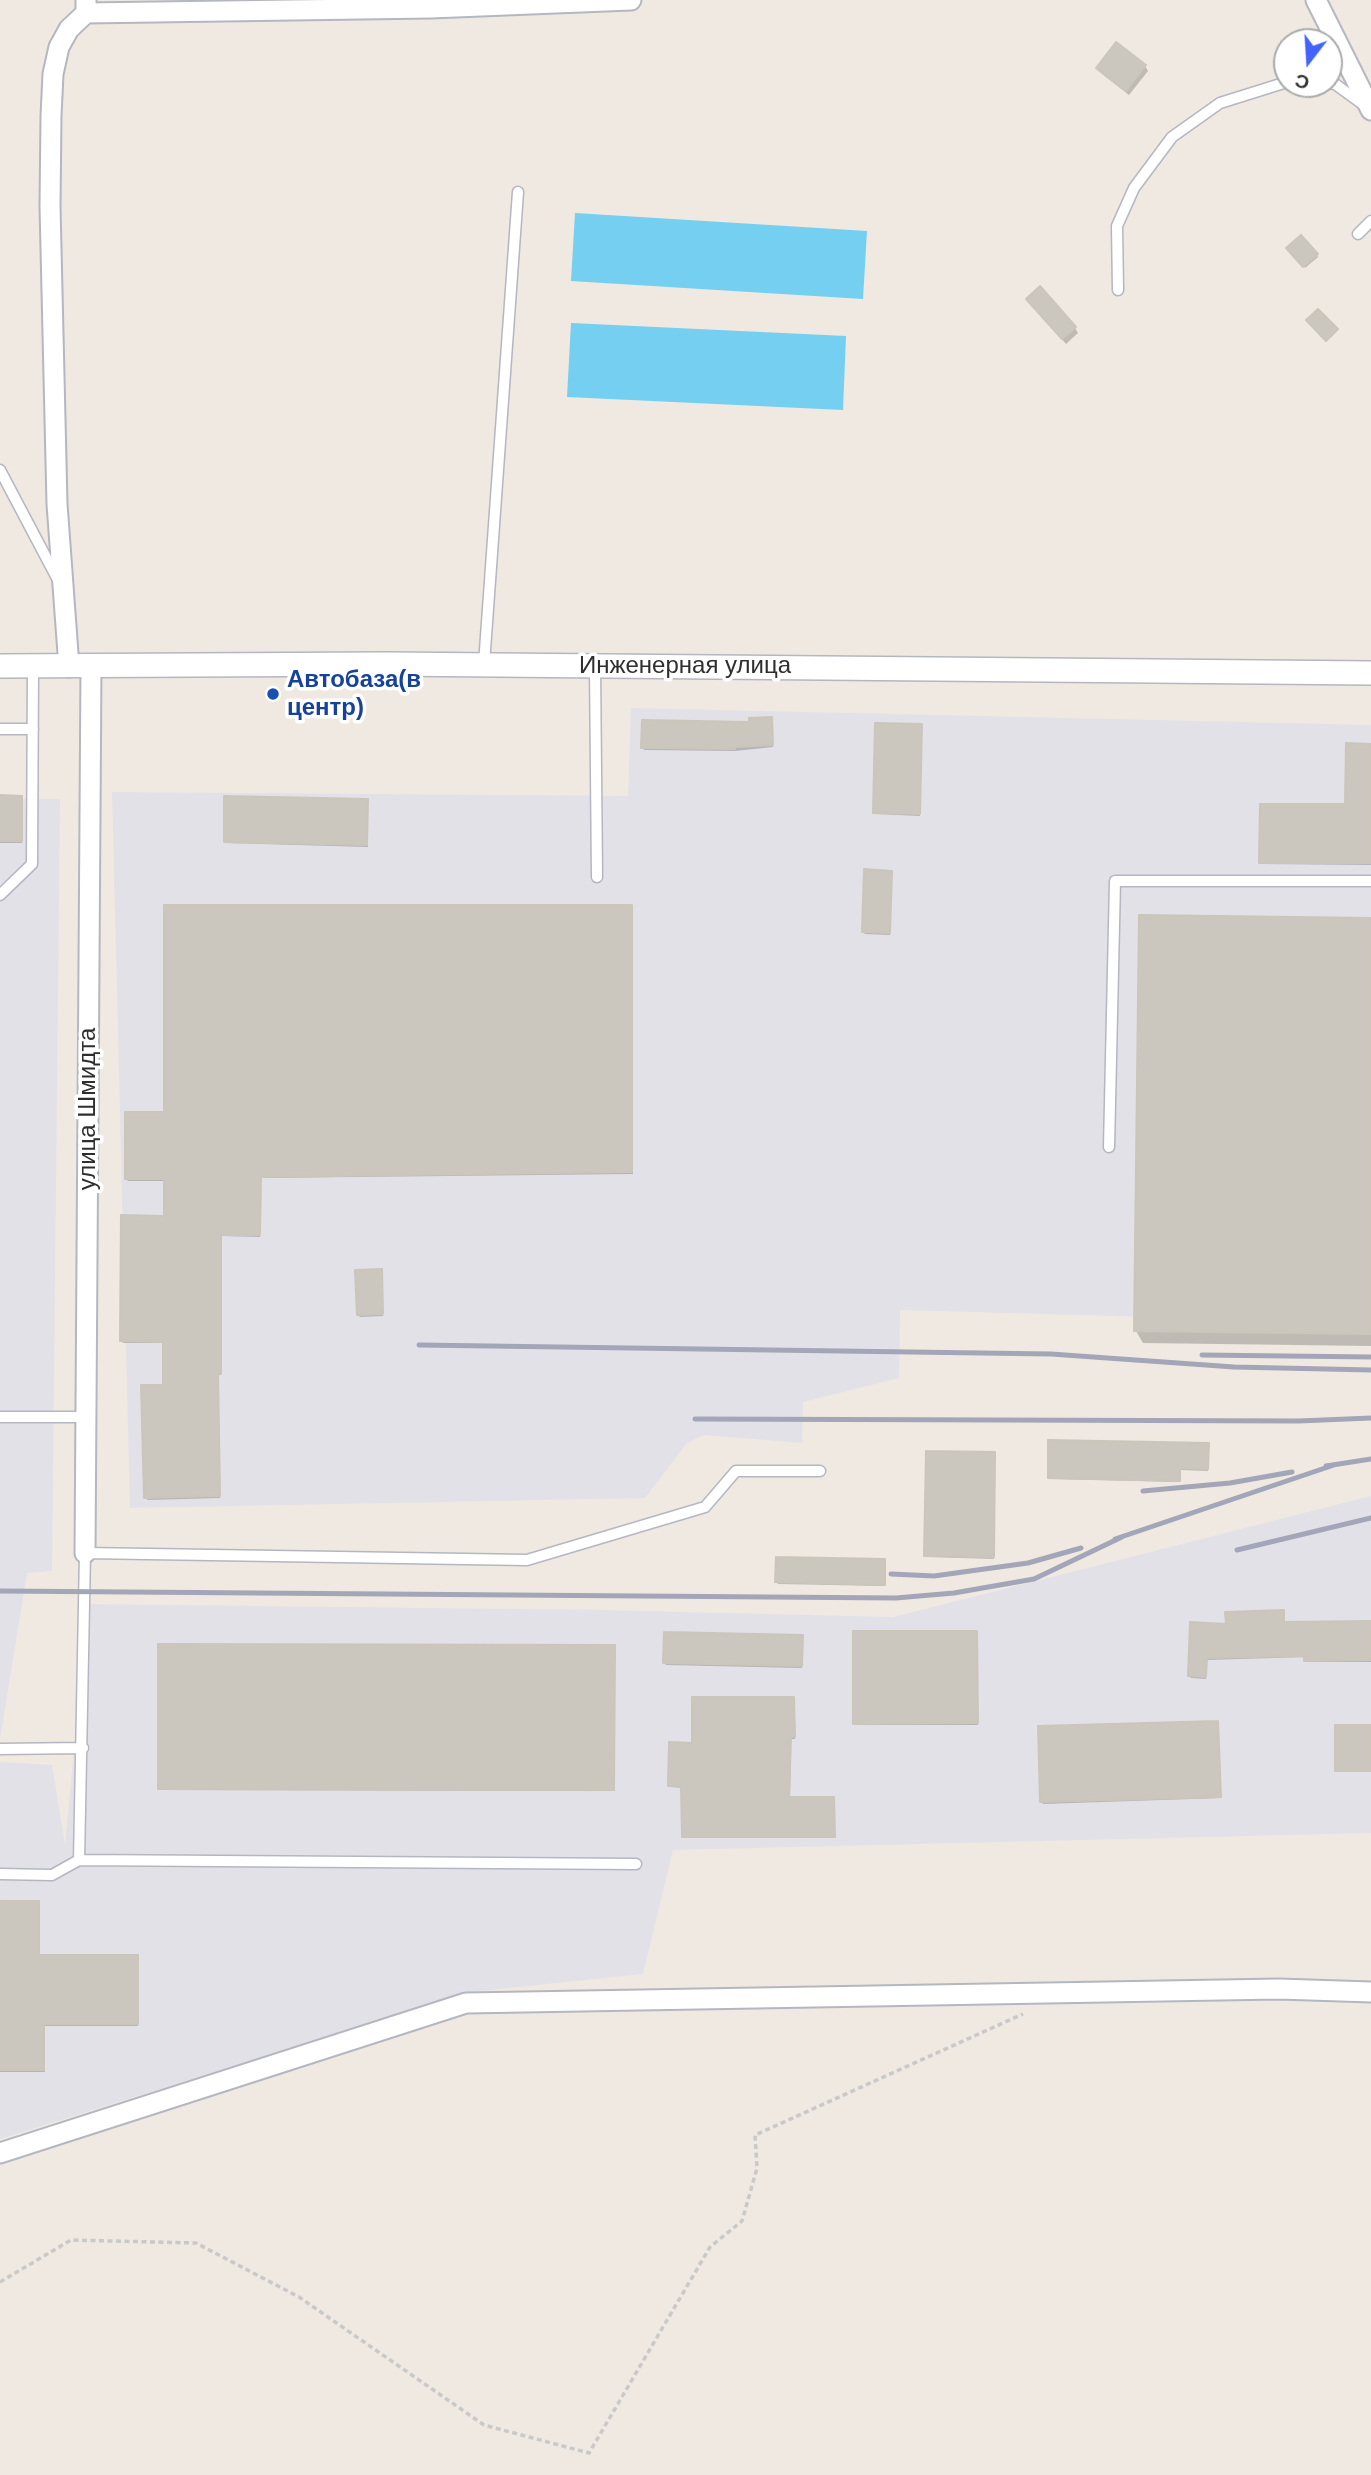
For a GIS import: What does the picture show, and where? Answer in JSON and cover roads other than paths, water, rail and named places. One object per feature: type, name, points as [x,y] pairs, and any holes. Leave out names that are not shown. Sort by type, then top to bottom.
[{"type":"street","points":[[86,7],[631,0]]},
{"type":"street","points":[[1316,0],[1371,110]]},
{"type":"street","name":"улица Шмидта","points":[[85,1553],[80,666],[62,587],[57,504],[50,206],[53,74],[59,47],[86,7]]},
{"type":"street","name":"Инженерная улица","points":[[0,666],[484,664],[1371,673]]},
{"type":"street","points":[[0,2153],[466,2003],[1279,1989],[1371,1992]]},
{"type":"lane","points":[[1118,290],[1117,226],[1134,188],[1172,137],[1220,103],[1273,86]]},
{"type":"lane","points":[[1343,90],[1371,110]]},
{"type":"lane","points":[[484,664],[518,192]]},
{"type":"lane","points":[[1358,234],[1371,220]]},
{"type":"lane","points":[[0,470],[62,587]]},
{"type":"lane","points":[[596,665],[597,877]]},
{"type":"lane","points":[[0,895],[32,864],[33,666]]},
{"type":"lane","points":[[0,729],[33,729]]},
{"type":"lane","points":[[1109,1147],[1115,880],[1371,881]]},
{"type":"lane","points":[[0,1417],[85,1418]]},
{"type":"lane","points":[[79,1860],[85,1553],[527,1560],[705,1507],[736,1471],[820,1471]]},
{"type":"lane","points":[[0,1749],[83,1748]]},
{"type":"lane","points":[[0,1874],[52,1875],[79,1860],[636,1864]]},
{"type":"water","points":[[575,213],[867,231],[863,299],[571,281]]},
{"type":"water","points":[[571,323],[846,336],[843,410],[567,397]]},
{"type":"railway","points":[[419,1345],[1051,1354],[1234,1367],[1371,1370]]},
{"type":"railway","points":[[1202,1355],[1371,1357]]},
{"type":"railway","points":[[695,1419],[1299,1421],[1371,1418]]},
{"type":"railway","points":[[1326,1466],[1371,1459]]},
{"type":"railway","points":[[1115,1539],[1334,1465]]},
{"type":"railway","points":[[1143,1491],[1230,1483],[1292,1472]]},
{"type":"railway","points":[[1237,1550],[1371,1518]]},
{"type":"railway","points":[[0,1591],[896,1598],[954,1593],[1034,1579],[1122,1537]]},
{"type":"railway","points":[[891,1574],[934,1576],[1028,1563],[1081,1548]]},
{"type":"place","name":"Автобаза(в центр)","points":[[273,694]]}]
